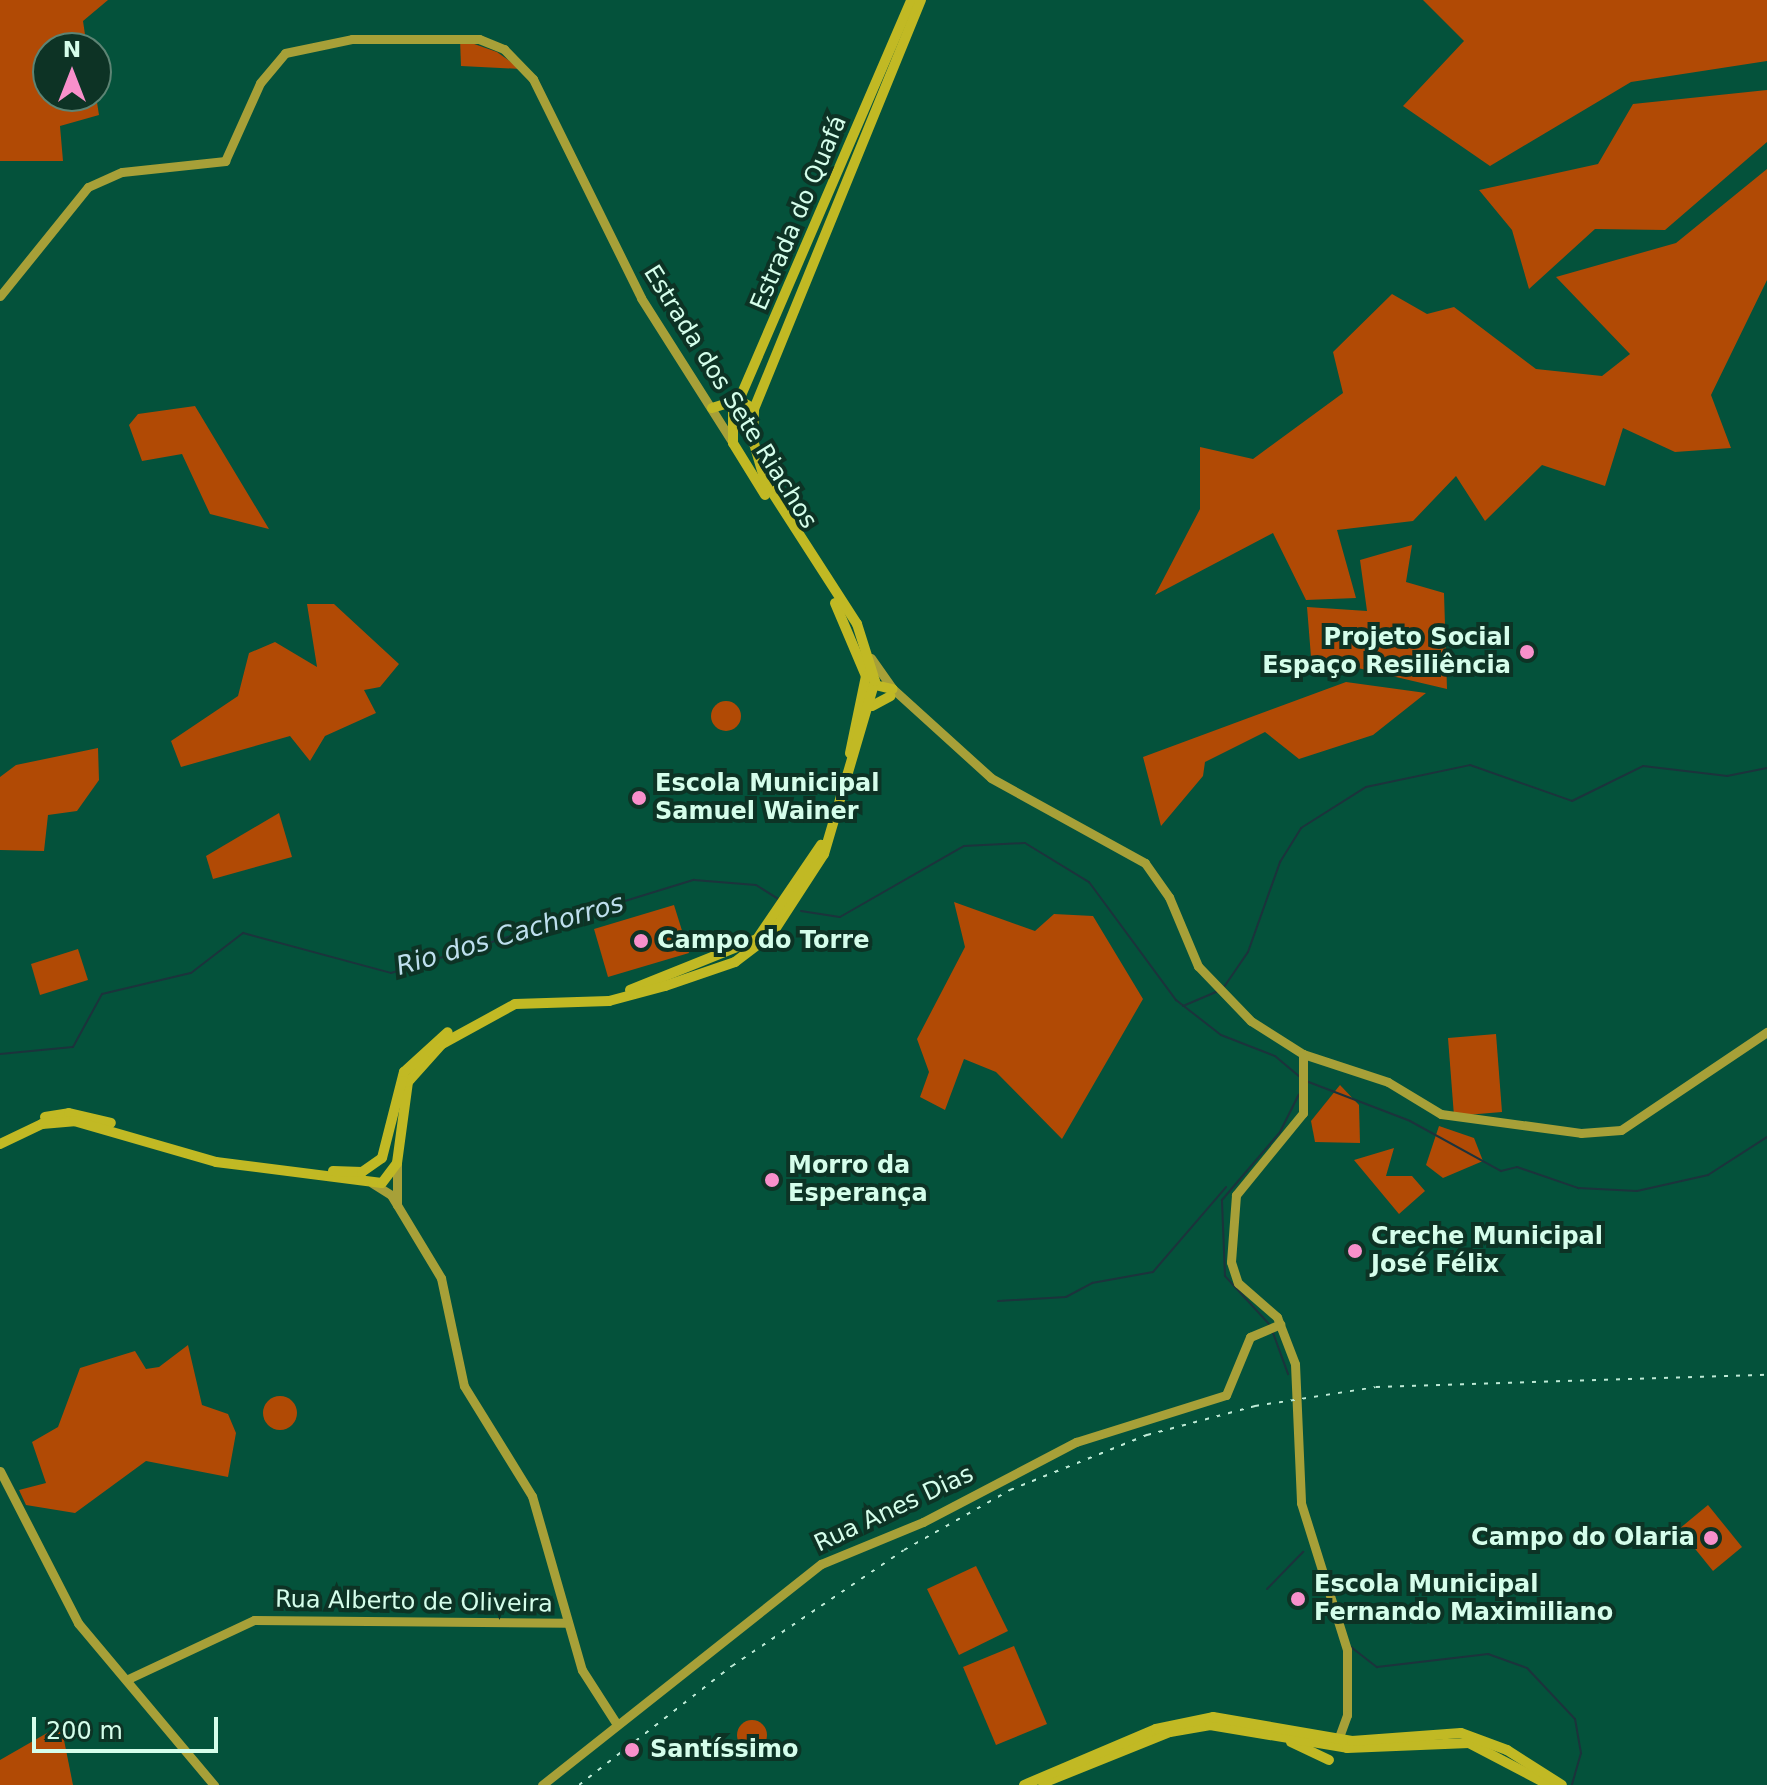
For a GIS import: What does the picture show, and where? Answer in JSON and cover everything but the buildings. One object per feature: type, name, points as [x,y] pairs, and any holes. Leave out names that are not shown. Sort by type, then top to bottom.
[{"type":"main road","name":"Estrada do Quafá","points":[[736,448],[739,400],[911,0]]},
{"type":"main road","name":"Estrada do Quafá","points":[[754,409],[921,0]]},
{"type":"main road","points":[[712,408],[739,400],[754,409]]},
{"type":"main road","name":"Estrada dos Sete Riachos","points":[[754,409],[755,449],[765,481],[868,653],[875,685]]},
{"type":"main road","points":[[736,448],[755,449]]},
{"type":"main road","name":"Estrada dos Sete Riachos","points":[[736,448],[851,628],[866,676],[866,695]]},
{"type":"main road","points":[[875,685],[892,692]]},
{"type":"main road","points":[[0,1136],[69,1113],[215,1155],[369,1169],[385,1155],[404,1072],[458,1026],[517,996],[611,994],[717,961],[757,939],[792,902],[826,834],[866,695],[875,685]]},
{"type":"main road","points":[[0,1144],[42,1124],[74,1121],[216,1162],[372,1183],[390,1178],[397,1163],[408,1082],[442,1044],[515,1004],[630,997],[735,962],[762,945],[827,847],[872,706],[875,685]]},
{"type":"main road","points":[[872,706],[892,692]]},
{"type":"main road","points":[[385,1155],[397,1163]]},
{"type":"main road","points":[[369,1169],[372,1183]]},
{"type":"main road","points":[[1024,1785],[1196,1718],[1337,1743],[1461,1733],[1507,1750],[1562,1785]]},
{"type":"main road","points":[[1039,1785],[1184,1728],[1226,1725],[1337,1743],[1469,1743],[1549,1785]]},
{"type":"main road","points":[[1274,1734],[1329,1760]]},
{"type":"street","name":"Estrada dos Sete Riachos","points":[[0,296],[88,187],[122,172],[225,161],[260,83],[285,53],[352,39],[464,36],[504,49],[533,79],[641,298],[736,448]]},
{"type":"street","points":[[868,653],[892,692],[991,778],[1145,863],[1169,897],[1193,959],[1220,992],[1303,1054],[1388,1082],[1462,1122],[1613,1132],[1767,1032]]},
{"type":"street","points":[[866,676],[875,685]]},
{"type":"street","points":[[1303,1054],[1305,1081],[1296,1127],[1240,1189],[1230,1212],[1235,1279],[1276,1325],[1298,1389],[1301,1503],[1346,1660],[1347,1715],[1337,1743]]},
{"type":"street","points":[[397,1163],[397,1205]]},
{"type":"street","points":[[372,1183],[397,1205],[441,1278],[469,1398],[535,1504],[582,1670],[616,1723]]},
{"type":"street","name":"Rua Anes Dias","points":[[542,1785],[616,1723],[831,1558],[923,1522],[1076,1442],[1226,1395],[1250,1337],[1276,1325]]},
{"type":"street","points":[[0,1471],[78,1623],[214,1785]]},
{"type":"street","name":"Rua Alberto de Oliveira","points":[[128,1679],[254,1620],[568,1623]]},
{"type":"shaded area","points":[[0,0],[108,0],[83,21],[85,32],[32,32],[32,112],[99,112],[99,115],[60,126],[63,161],[0,161]]},
{"type":"shaded area","points":[[1423,0],[1767,0],[1767,61],[1631,82],[1490,166],[1403,106],[1464,41]]},
{"type":"shaded area","points":[[460,39],[497,52],[521,69],[461,66]]},
{"type":"shaded area","points":[[1767,90],[1767,142],[1665,230],[1595,229],[1529,289],[1512,230],[1479,190],[1598,164],[1633,104]]},
{"type":"shaded area","points":[[1767,169],[1767,280],[1711,395],[1731,448],[1675,452],[1623,428],[1605,486],[1542,465],[1485,521],[1456,476],[1413,521],[1337,530],[1356,598],[1306,600],[1273,533],[1155,595],[1200,509],[1200,447],[1253,459],[1343,393],[1333,352],[1392,294],[1427,314],[1454,307],[1536,369],[1602,376],[1630,354],[1556,277],[1676,243]]},
{"type":"shaded area","points":[[195,406],[269,529],[210,514],[182,454],[142,461],[129,425],[138,414]]},
{"type":"shaded area","points":[[1412,545],[1406,582],[1444,593],[1447,689],[1311,657],[1307,607],[1367,611],[1360,560]]},
{"type":"shaded area","points":[[307,604],[334,604],[399,664],[380,687],[364,690],[376,713],[325,736],[310,761],[290,736],[181,767],[171,741],[238,696],[249,653],[275,642],[317,667]]},
{"type":"shaded area","points":[[1346,682],[1426,693],[1373,735],[1299,759],[1265,732],[1205,762],[1203,776],[1161,826],[1143,757]]},
{"type":"shaded area","points":[[726,701],[737,705],[741,716],[737,727],[726,731],[715,727],[711,716],[715,705]]},
{"type":"shaded area","points":[[98,748],[99,780],[77,811],[48,815],[44,851],[0,850],[0,777],[16,765]]},
{"type":"shaded area","points":[[279,813],[292,857],[213,879],[206,856]]},
{"type":"shaded area","points":[[954,902],[1035,931],[1054,914],[1093,916],[1143,999],[1062,1139],[996,1072],[964,1059],[945,1110],[920,1097],[929,1072],[917,1039],[965,947]]},
{"type":"shaded area","name":"Campo do Torre","points":[[674,905],[689,953],[608,977],[594,929]]},
{"type":"shaded area","points":[[78,949],[88,980],[40,995],[31,964]]},
{"type":"shaded area","points":[[1496,1034],[1502,1112],[1454,1116],[1448,1038]]},
{"type":"shaded area","points":[[1340,1085],[1359,1105],[1360,1143],[1315,1142],[1311,1121]]},
{"type":"shaded area","points":[[1439,1126],[1474,1138],[1483,1161],[1443,1178],[1426,1165]]},
{"type":"shaded area","points":[[1394,1148],[1386,1176],[1412,1176],[1425,1191],[1399,1214],[1354,1160]]},
{"type":"shaded area","points":[[188,1345],[202,1405],[228,1414],[236,1433],[228,1477],[146,1461],[75,1513],[26,1505],[19,1490],[46,1483],[32,1442],[58,1427],[80,1368],[135,1351],[146,1369],[159,1367]]},
{"type":"shaded area","points":[[280,1396],[292,1401],[297,1413],[292,1425],[280,1430],[268,1425],[263,1413],[268,1401]]},
{"type":"shaded area","name":"Campo do Olaria","points":[[1708,1505],[1742,1547],[1713,1571],[1679,1529]]},
{"type":"shaded area","points":[[976,1566],[1008,1631],[959,1655],[927,1589]]},
{"type":"shaded area","points":[[1014,1646],[1047,1724],[996,1745],[963,1667]]},
{"type":"shaded area","points":[[752,1720],[763,1724],[767,1735],[763,1746],[752,1750],[741,1746],[737,1735],[741,1724]]},
{"type":"shaded area","points":[[61,1725],[73,1785],[0,1785],[0,1760]]},
{"type":"waterway","points":[[1224,987],[1248,952],[1280,862],[1301,828],[1366,787],[1470,765],[1572,801],[1643,766],[1727,776],[1767,768]]},
{"type":"waterway","name":"Rio dos Cachorros","points":[[801,911],[840,917],[964,846],[1025,843],[1089,882],[1176,1000],[1221,1035],[1275,1056],[1299,1076]]},
{"type":"waterway","name":"Rio dos Cachorros","points":[[0,1054],[73,1047],[102,994],[191,973],[243,933],[391,973],[694,880],[756,885],[780,900]]},
{"type":"waterway","points":[[1183,1006],[1219,991]]},
{"type":"waterway","points":[[1306,1081],[1410,1121],[1501,1171],[1517,1167],[1578,1188],[1637,1191],[1708,1175],[1767,1137]]},
{"type":"waterway","name":"Rio dos Cachorros","points":[[1269,1324],[1225,1276],[1222,1200],[1280,1132],[1299,1094]]},
{"type":"waterway","points":[[998,1301],[1066,1297],[1092,1283],[1153,1272],[1226,1187]]},
{"type":"waterway","name":"Rio dos Cachorros","points":[[1272,1330],[1288,1374]]},
{"type":"waterway","points":[[1267,1589],[1303,1552]]},
{"type":"waterway","points":[[1351,1647],[1377,1667],[1488,1654],[1527,1668],[1575,1719],[1581,1753],[1572,1785]]},
{"type":"railway","points":[[579,1785],[732,1666],[904,1550],[1010,1490],[1147,1435],[1255,1406],[1376,1387],[1767,1375]]},
{"type":"place","name":"Projeto Social Espaço Resiliência","points":[[1527,652]]},
{"type":"place","name":"Escola Municipal Samuel Wainer","points":[[639,798]]},
{"type":"place","name":"Campo do Torre","points":[[641,941]]},
{"type":"place","name":"Morro da Esperança","points":[[772,1180]]},
{"type":"place","name":"Creche Municipal José Félix","points":[[1355,1251]]},
{"type":"place","name":"Campo do Olaria","points":[[1711,1538]]},
{"type":"place","name":"Escola Municipal Fernando Maximiliano","points":[[1298,1599]]},
{"type":"place","name":"Santíssimo","points":[[632,1750]]}]
